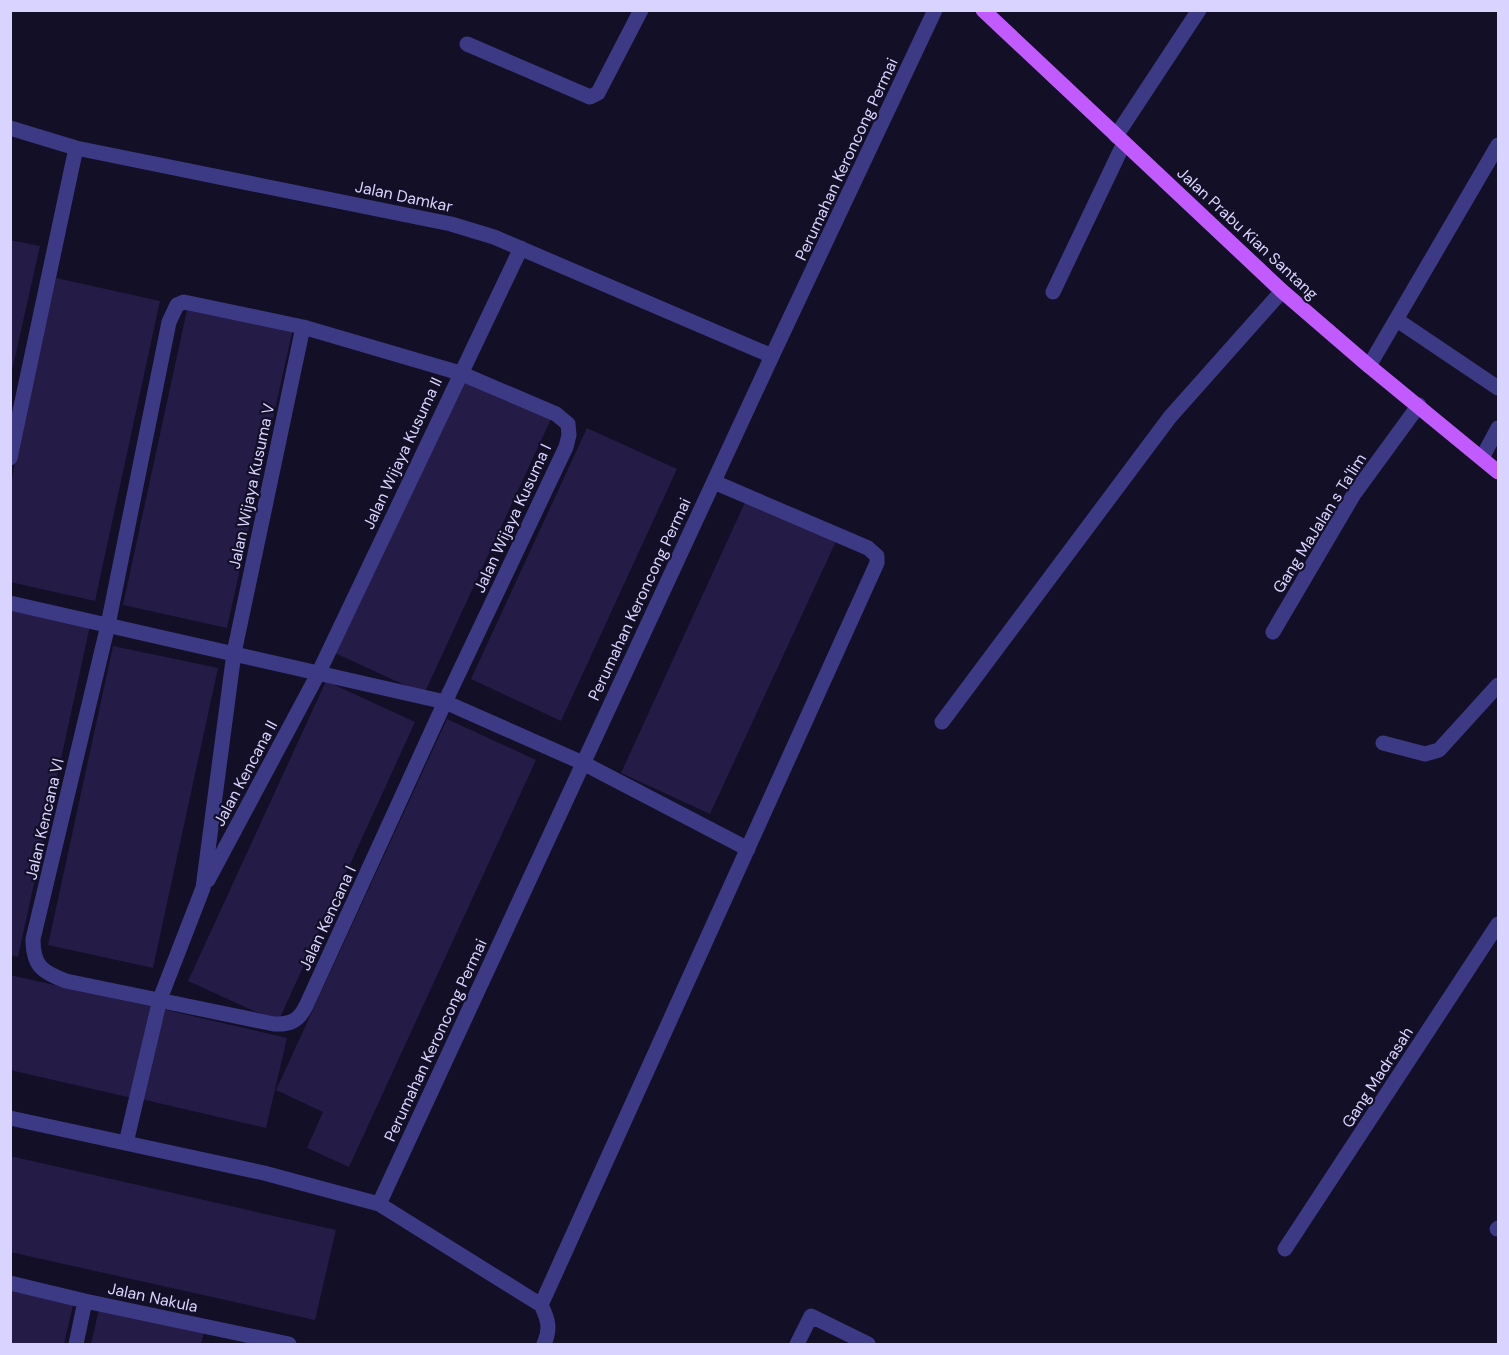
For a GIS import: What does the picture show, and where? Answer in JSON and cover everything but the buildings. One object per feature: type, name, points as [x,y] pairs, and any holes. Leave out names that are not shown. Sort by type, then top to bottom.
[{"type":"main road","name":"Jalan Prabu Kian Santang","points":[[983,10],[1282,291],[1498,472]]},
{"type":"street","points":[[467,44],[590,97],[598,93],[641,10]]},
{"type":"street","name":"Perumahan Keroncong Permai","points":[[379,1204],[935,10]]},
{"type":"street","points":[[1053,292],[1120,139],[1199,10]]},
{"type":"street","name":"Jalan Damkar","points":[[10,128],[76,148],[451,224],[521,248],[772,356]]},
{"type":"street","points":[[1369,366],[1498,145]]},
{"type":"street","points":[[10,458],[76,148]]},
{"type":"street","name":"Jalan Wijaya Kusuma II","points":[[318,674],[521,248]]},
{"type":"street","points":[[942,722],[1170,417],[1282,291]]},
{"type":"street","name":"Jalan Wijaya Kusuma I","points":[[108,625],[169,322],[177,305],[189,302],[303,327],[460,373],[556,414],[568,424],[569,435],[566,447],[445,702]]},
{"type":"street","points":[[1397,320],[1498,388]]},
{"type":"street","name":"Jalan Wijaya Kusuma V","points":[[203,888],[234,653],[303,327]]},
{"type":"street","name":"Gang MaJalan s Ta'lim","points":[[1273,632],[1354,494],[1419,405]]},
{"type":"street","points":[[1482,458],[1498,428]]},
{"type":"street","points":[[541,1305],[875,570],[877,556],[868,548],[714,482]]},
{"type":"street","points":[[10,603],[445,702],[584,762],[748,849]]},
{"type":"street","name":"Jalan Kencana VI","points":[[108,625],[33,939],[33,954],[38,966],[49,975],[66,981],[160,999]]},
{"type":"street","name":"Jalan Kencana II","points":[[203,888],[318,674]]},
{"type":"street","points":[[1383,743],[1425,754],[1439,750],[1498,685]]},
{"type":"street","name":"Jalan Kencana I","points":[[160,999],[274,1024],[292,1023],[301,1016],[445,702]]},
{"type":"street","points":[[126,1143],[160,999],[203,888]]},
{"type":"street","name":"Gang Madrasah","points":[[1285,1249],[1498,924]]},
{"type":"street","points":[[10,1118],[264,1173],[379,1204],[541,1305],[549,1322],[548,1337],[544,1344]]},
{"type":"street","name":"Jalan Nakula","points":[[10,1283],[289,1344]]},
{"type":"street","points":[[76,1344],[85,1301]]},
{"type":"street","points":[[797,1344],[811,1316],[868,1344]]},
{"type":"street","points":[[214,1344],[216,1329]]}]
